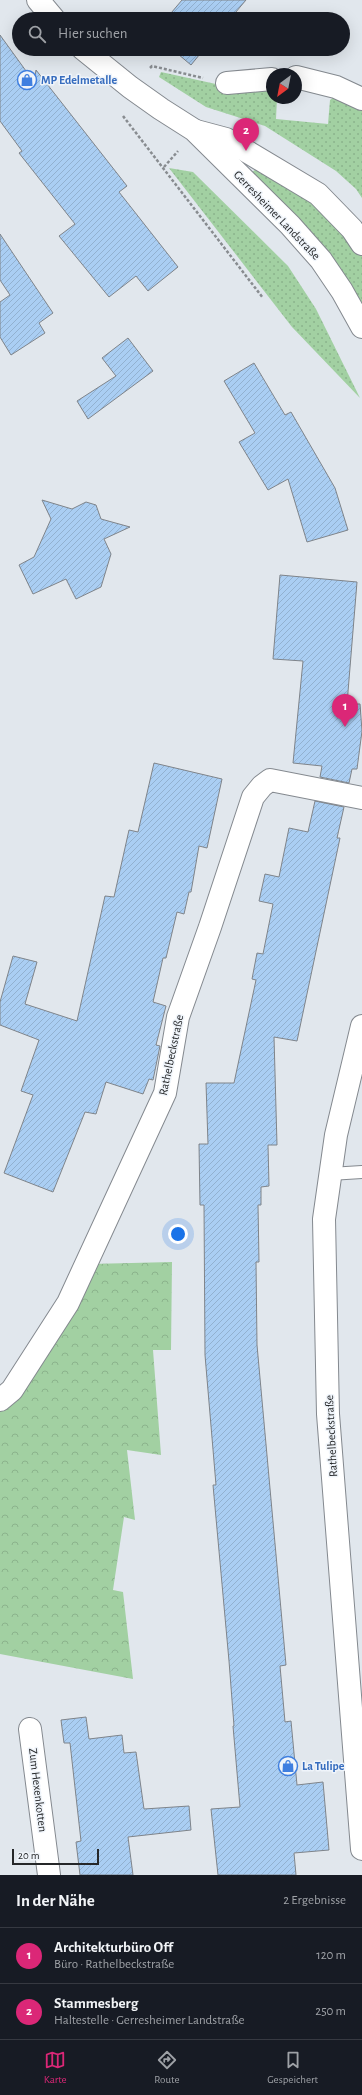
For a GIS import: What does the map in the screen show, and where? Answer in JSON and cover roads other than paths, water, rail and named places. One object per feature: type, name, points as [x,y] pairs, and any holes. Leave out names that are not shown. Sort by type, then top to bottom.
[{"type":"street","points":[[38,0],[48,12]]},
{"type":"street","name":"Gerresheimer Landstraße","points":[[91,56],[130,88],[194,130],[290,225],[321,260],[342,291],[362,327]]},
{"type":"street","points":[[302,78],[336,87],[362,99]]},
{"type":"street","points":[[227,83],[266,80]]},
{"type":"street","name":"Gerresheimer Landstraße","points":[[194,130],[226,139],[318,194],[352,229],[362,244]]},
{"type":"street","name":"Rathelbeckstraße","points":[[0,1400],[12,1390],[68,1303],[150,1128],[165,1092],[178,1017],[210,927],[253,797],[262,786],[270,780],[362,798]]},
{"type":"street","name":"Rathelbeckstraße","points":[[362,1026],[336,1135],[324,1219],[328,1414],[360,1795],[362,1849]]},
{"type":"street","name":"Zum Hexenkotten","points":[[30,1729],[49,1875]]},
{"type":"lane","points":[[330,1174],[362,1172]]},
{"type":"place","name":"MP Edelmetalle","points":[[27,80]]},
{"type":"place","name":"Stammesberg","points":[[246,151]]},
{"type":"place","name":"Architekturbüro Off","points":[[345,727]]},
{"type":"place","name":"La Tulipe","points":[[288,1766]]}]
